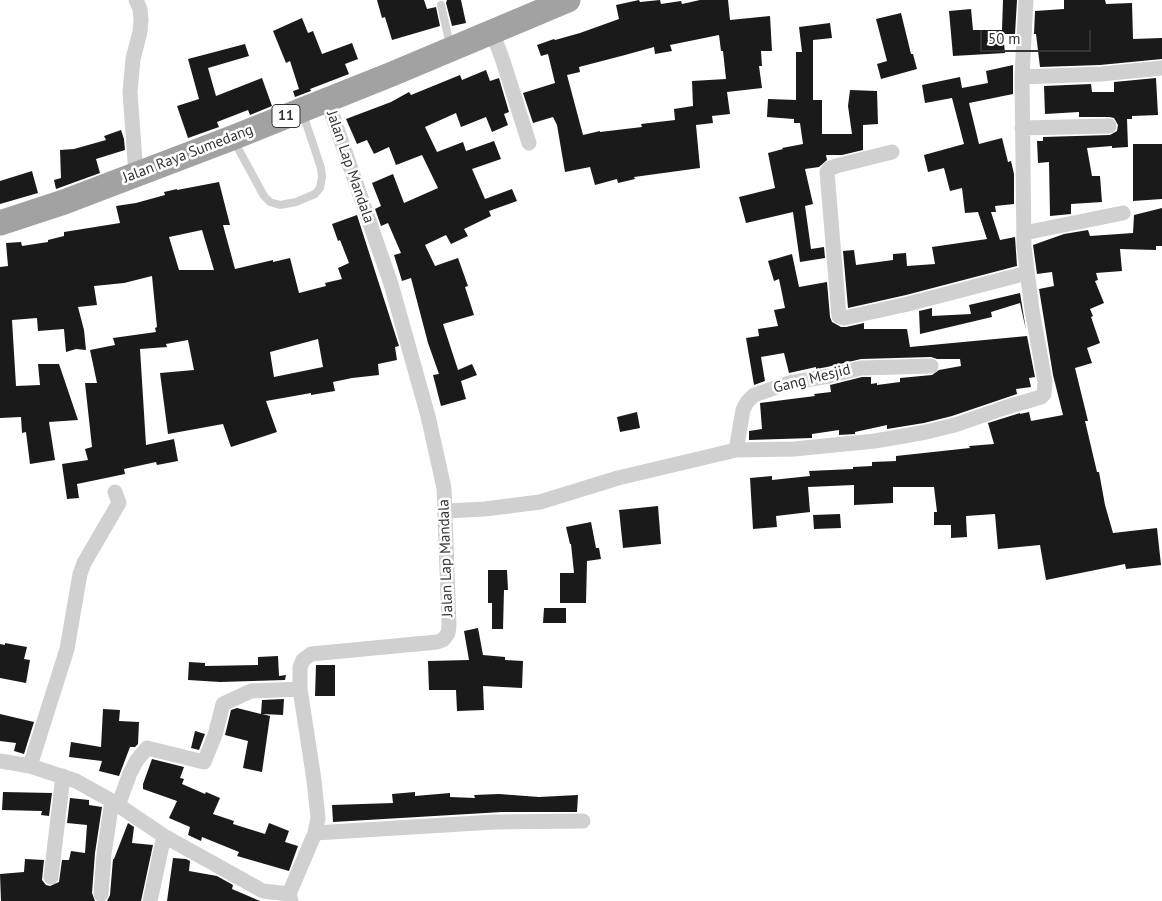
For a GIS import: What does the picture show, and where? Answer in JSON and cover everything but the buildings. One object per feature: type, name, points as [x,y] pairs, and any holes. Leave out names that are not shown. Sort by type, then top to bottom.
[{"type":"highway","name":"Jalan Raya Sumedang","points":[[0,223],[64,202],[232,138],[568,0]]},
{"type":"street","points":[[136,0],[140,9],[141,20],[133,59],[130,92],[136,175]]},
{"type":"street","points":[[446,511],[485,509],[540,502],[618,478],[736,450],[794,449],[875,441],[908,435],[954,426],[1041,397],[1044,394],[1046,382],[1032,310],[1024,233],[1022,77],[1026,0]]},
{"type":"street","points":[[492,31],[529,143]]},
{"type":"street","points":[[1022,77],[1101,74],[1162,68]]},
{"type":"street","name":"Jalan Lap Mandala","points":[[290,898],[315,833],[318,818],[300,689],[300,667],[303,660],[311,654],[437,642],[443,640],[446,636],[449,625],[444,488],[428,416],[391,284],[327,100]]},
{"type":"street","points":[[1022,128],[1109,126]]},
{"type":"street","points":[[892,152],[836,166],[827,172],[839,316],[844,318],[908,304],[1027,273]]},
{"type":"street","points":[[1024,233],[1124,213]]},
{"type":"street","name":"Gang Mesjid","points":[[736,450],[743,410],[747,402],[754,395],[788,383],[861,368],[932,366]]},
{"type":"street","points":[[30,766],[67,649],[80,574],[84,563],[119,503],[116,492]]},
{"type":"street","points":[[101,894],[104,854],[115,804],[137,760],[147,748],[204,762],[223,704],[251,691],[300,689]]},
{"type":"street","points":[[0,761],[30,766],[76,781],[164,836],[263,891],[290,898]]},
{"type":"street","points":[[51,877],[62,776]]},
{"type":"street","points":[[315,833],[494,822],[583,821]]},
{"type":"street","points":[[150,901],[164,836]]},
{"type":"lane","points":[[441,5],[451,49]]},
{"type":"lane","points":[[232,138],[264,196],[270,202],[280,205],[296,202],[315,194],[320,188],[322,178],[322,168],[302,110]]}]
